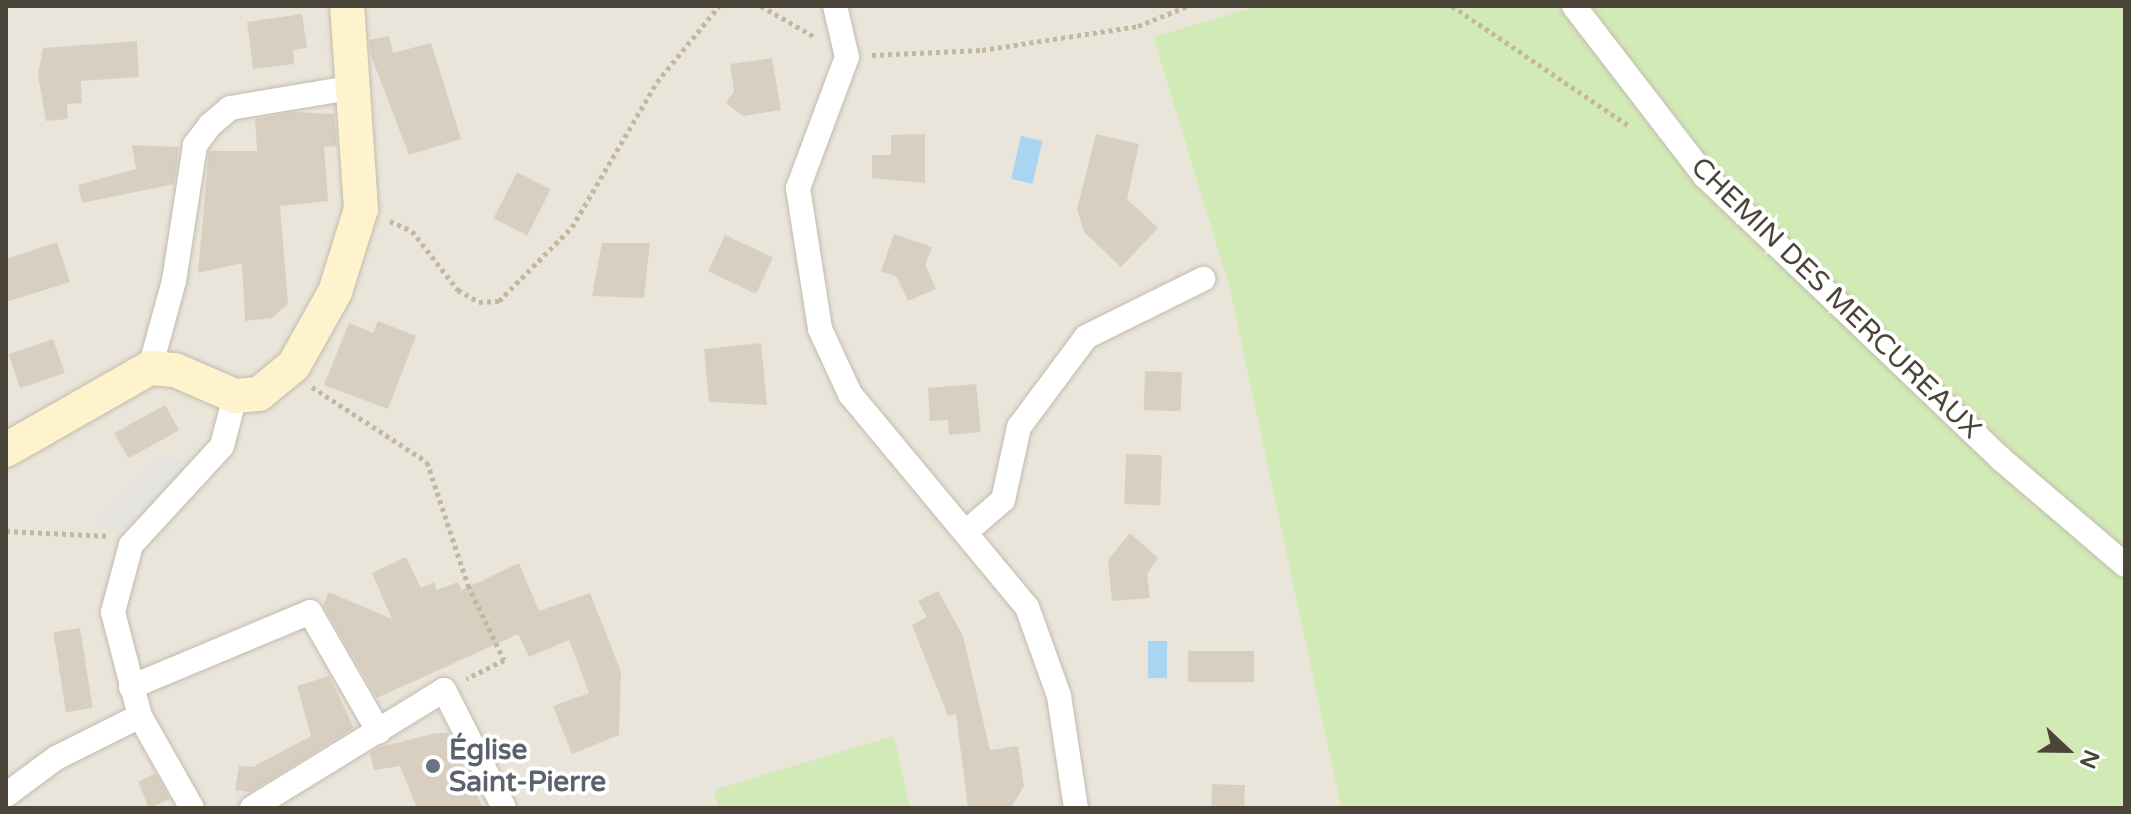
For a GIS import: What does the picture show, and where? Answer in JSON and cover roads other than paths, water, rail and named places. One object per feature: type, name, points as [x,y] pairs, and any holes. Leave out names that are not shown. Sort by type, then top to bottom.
[{"type":"street","points":[[6,450],[150,368],[175,370],[235,396],[259,394],[294,365],[335,292],[361,209],[356,87],[347,6]]},
{"type":"street","points":[[835,6],[847,57],[798,188],[820,329],[850,394],[1027,607],[1059,696],[1076,808]]},
{"type":"street","name":"CHEMIN DES MERCUREAUX","points":[[1574,6],[1705,176],[2001,459],[2125,565]]},
{"type":"street","points":[[150,368],[174,281],[195,145],[210,125],[230,108],[356,87]]},
{"type":"street","points":[[966,532],[1003,500],[1019,427],[1086,337],[1203,279]]},
{"type":"street","points":[[192,808],[140,716],[113,612],[127,553],[222,446],[235,396]]},
{"type":"street","points":[[131,687],[310,612],[379,732]]},
{"type":"street","points":[[252,808],[444,690],[504,808]]},
{"type":"street","points":[[6,795],[56,758],[140,716]]},
{"type":"water","points":[[1021,136],[1042,141],[1033,184],[1011,179]]},
{"type":"water","points":[[1148,641],[1167,641],[1167,678],[1148,678]]},
{"type":"place","name":"Église Saint-Pierre","points":[[433,766]]}]
